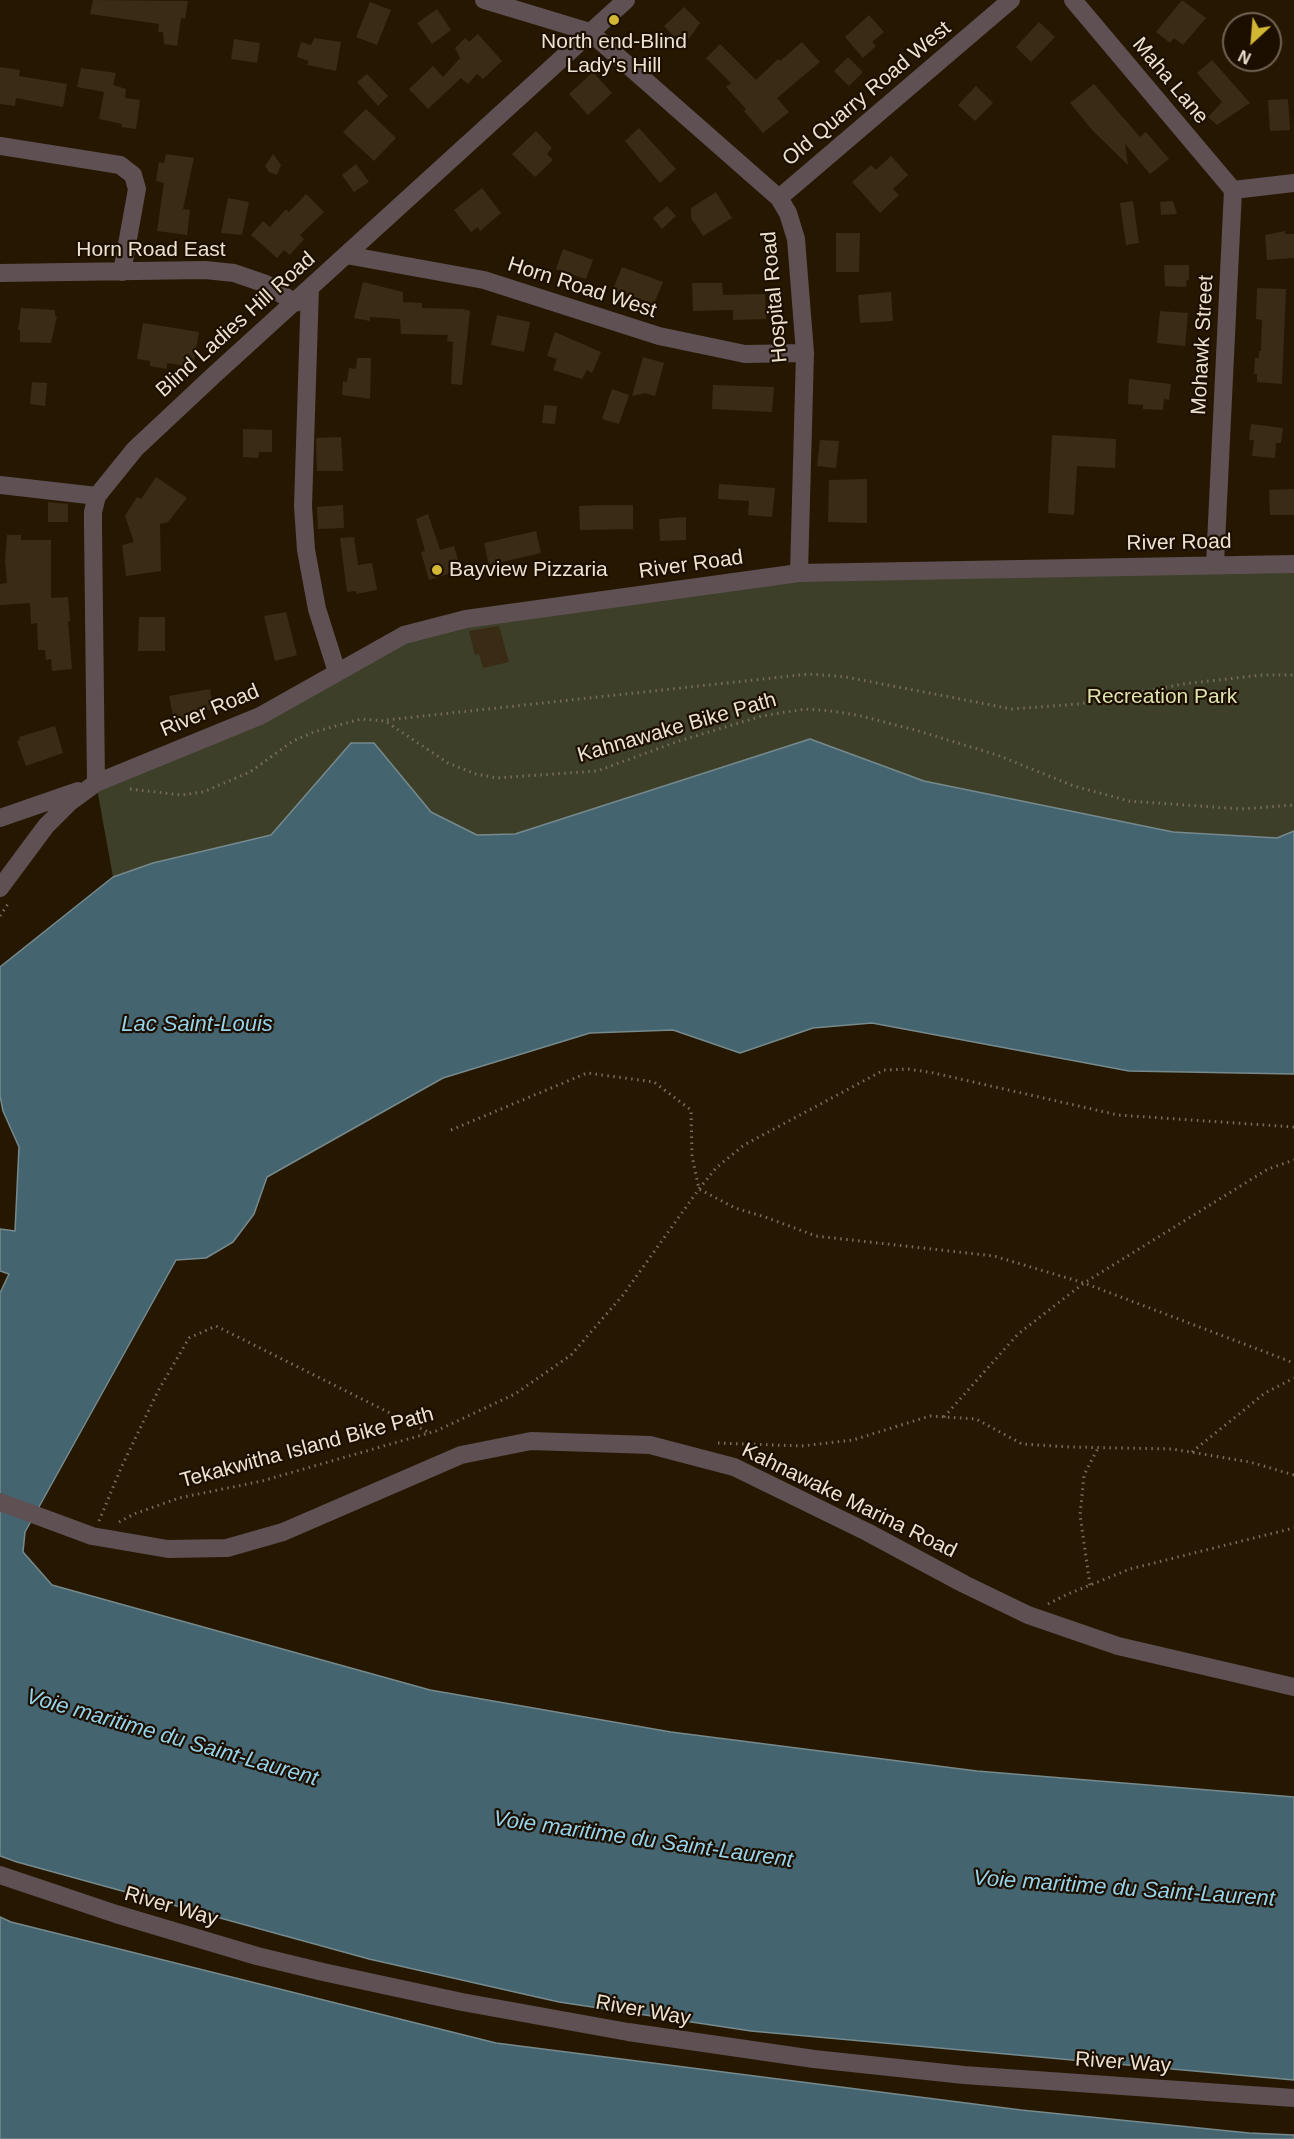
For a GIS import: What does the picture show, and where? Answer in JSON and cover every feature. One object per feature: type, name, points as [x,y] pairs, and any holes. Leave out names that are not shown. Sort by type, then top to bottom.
[{"type":"street","points":[[484,0],[590,32]]},
{"type":"street","name":"Blind Ladies Hill Road","points":[[97,496],[135,449],[626,0]]},
{"type":"street","name":"Old Quarry Road West","points":[[778,198],[1011,0]]},
{"type":"street","name":"Maha Lane","points":[[1073,0],[1233,190]]},
{"type":"street","name":"Hospital Road","points":[[590,32],[778,198],[788,213],[796,239],[805,353],[799,573]]},
{"type":"street","points":[[0,146],[120,165],[133,175],[137,189],[122,272]]},
{"type":"street","points":[[1233,190],[1294,183]]},
{"type":"street","name":"Mohawk Street","points":[[1215,564],[1233,190]]},
{"type":"street","name":"Horn Road West","points":[[346,255],[484,280],[659,336],[745,354],[805,353]]},
{"type":"street","name":"Horn Road East","points":[[0,273],[205,270],[234,273],[266,284],[295,303]]},
{"type":"street","points":[[310,288],[303,506],[306,550],[317,609],[337,672]]},
{"type":"street","points":[[0,485],[97,496],[93,512],[96,783],[0,818]]},
{"type":"street","name":"River Road","points":[[0,888],[46,826],[70,802],[96,783],[260,716],[404,635],[466,619],[799,573],[1294,564]]},
{"type":"street","name":"Kahnawake Marina Road","points":[[0,1502],[92,1536],[168,1549],[226,1548],[283,1532],[461,1455],[531,1441],[650,1445],[734,1467],[1028,1615],[1118,1646],[1294,1687]]},
{"type":"street","name":"River Way","points":[[0,1875],[116,1914],[290,1964],[462,2002],[628,2032],[774,2054],[964,2075],[1294,2098]]},
{"type":"path","points":[[124,789],[181,795],[203,792],[250,772],[293,741],[314,732],[361,719],[385,721],[808,674],[846,677],[1012,709],[1079,704],[1183,684],[1262,675],[1294,675]]},
{"type":"path","name":"Kahnawake Bike Path","points":[[385,721],[448,763],[476,774],[497,778],[597,771],[680,741],[762,716],[818,710],[861,716],[926,734],[997,755],[1074,786],[1129,801],[1240,809],[1294,805]]},
{"type":"path","name":"Tekakwitha Island Bike Path","points":[[92,1536],[134,1514],[179,1498],[262,1481],[430,1433],[515,1394],[571,1355],[623,1295],[716,1168],[744,1145],[884,1070],[908,1069],[934,1073],[1118,1115],[1294,1127]]},
{"type":"path","points":[[451,1130],[587,1073],[654,1082],[691,1110],[692,1156],[699,1189],[735,1208],[816,1236],[994,1256],[1084,1283],[1294,1363]]},
{"type":"path","points":[[944,1417],[1018,1334],[1084,1283],[1268,1169],[1294,1160]]},
{"type":"path","points":[[92,1536],[158,1391],[189,1338],[216,1326],[430,1433]]},
{"type":"path","points":[[1192,1452],[1265,1393],[1294,1378]]},
{"type":"path","points":[[716,1443],[802,1446],[853,1440],[930,1416],[976,1419],[1022,1444],[1172,1449],[1250,1462],[1294,1475]]},
{"type":"path","points":[[1090,1585],[1080,1515],[1084,1475],[1098,1447]]},
{"type":"path","points":[[1028,1615],[1068,1594],[1130,1569],[1294,1528]]},
{"type":"green space","name":"Recreation Park","points":[[1294,564],[1294,831],[1277,838],[1173,832],[924,781],[810,739],[515,834],[476,835],[431,812],[374,743],[351,743],[271,835],[153,863],[113,877],[96,783],[260,716],[404,635],[799,573]]},
{"type":"water","points":[[810,739],[924,781],[1173,832],[1277,838],[1294,831],[1294,1074],[1129,1071],[872,1023],[813,1028],[740,1053],[673,1030],[590,1033],[443,1078],[267,1177],[254,1214],[233,1242],[206,1258],[176,1260],[25,1532],[23,1552],[52,1585],[430,1690],[671,1732],[977,1771],[1294,1797],[1294,2080],[751,2031],[559,2002],[369,1959],[0,1856],[0,1293],[9,1274],[0,1271],[0,1229],[15,1231],[19,1147],[3,1111],[0,1096],[0,967],[113,877],[153,863],[271,835],[351,743],[374,743],[431,812],[477,835],[515,834]]},
{"type":"water","points":[[0,1917],[11,1922],[496,2043],[1021,2110],[1249,2133],[1294,2135],[1294,2139],[0,2139]]},
{"type":"building","points":[[93,0],[188,1],[185,19],[181,18],[177,46],[164,44],[163,32],[158,32],[159,24],[90,14]]},
{"type":"building","points":[[1182,0],[1206,18],[1183,45],[1174,38],[1170,43],[1156,32]]},
{"type":"building","points":[[370,2],[391,10],[377,45],[356,37]]},
{"type":"building","points":[[684,7],[700,23],[689,39],[686,36],[679,42],[664,26]]},
{"type":"building","points":[[437,9],[451,30],[432,44],[417,23]]},
{"type":"building","points":[[869,15],[884,32],[872,42],[876,46],[863,58],[845,37]]},
{"type":"building","points":[[1039,22],[1055,37],[1031,62],[1016,47]]},
{"type":"building","points":[[478,34],[502,61],[483,79],[477,74],[468,84],[461,78],[428,109],[409,89],[433,66],[443,77],[460,58],[455,48],[465,38],[469,42]]},
{"type":"building","points":[[314,38],[341,42],[336,71],[307,65],[309,61],[297,57],[301,42],[311,45]]},
{"type":"building","points":[[234,39],[260,43],[257,63],[231,59]]},
{"type":"building","points":[[802,42],[820,62],[777,98],[789,112],[763,133],[726,87],[731,83],[706,58],[720,44],[756,80],[778,59],[780,61]]},
{"type":"building","points":[[848,57],[863,72],[849,86],[834,71]]},
{"type":"building","points":[[1212,60],[1250,103],[1217,125],[1208,117],[1222,102],[1197,73]]},
{"type":"building","points":[[0,67],[20,70],[19,76],[67,84],[63,107],[16,98],[15,106],[0,104]]},
{"type":"building","points":[[81,68],[116,73],[113,85],[126,89],[125,98],[140,100],[136,129],[121,127],[122,124],[99,119],[104,92],[77,87]]},
{"type":"building","points":[[593,72],[612,93],[588,115],[569,94]]},
{"type":"building","points":[[367,74],[388,96],[378,106],[357,82]]},
{"type":"building","points":[[1094,84],[1140,137],[1146,132],[1169,159],[1150,174],[1125,144],[1128,165],[1093,131],[1070,103]]},
{"type":"building","points":[[976,86],[993,103],[975,121],[958,105]]},
{"type":"building","points":[[1288,99],[1290,130],[1270,131],[1268,100]]},
{"type":"building","points":[[366,109],[396,138],[374,161],[343,132]]},
{"type":"building","points":[[639,128],[676,169],[660,183],[625,141]]},
{"type":"building","points":[[536,131],[552,148],[547,154],[553,160],[535,177],[512,154]]},
{"type":"building","points":[[166,154],[194,158],[183,209],[190,210],[187,235],[157,231],[164,183],[156,181],[159,162],[164,163]]},
{"type":"building","points":[[273,154],[281,165],[277,175],[269,172],[265,166]]},
{"type":"building","points":[[891,156],[908,175],[893,189],[899,195],[880,213],[852,182],[871,165],[876,170]]},
{"type":"building","points":[[356,164],[369,182],[354,192],[342,175]]},
{"type":"building","points":[[482,188],[501,213],[480,231],[478,227],[471,232],[454,210]]},
{"type":"building","points":[[716,192],[732,218],[703,236],[691,218],[691,208]]},
{"type":"building","points":[[306,194],[324,212],[300,235],[304,239],[290,255],[284,250],[277,258],[251,235],[263,221],[270,227],[286,209],[289,212]]},
{"type":"building","points":[[228,198],[249,202],[242,235],[221,233]]},
{"type":"building","points":[[1133,201],[1139,243],[1126,245],[1120,203]]},
{"type":"building","points":[[1173,201],[1177,214],[1161,215],[1160,202]]},
{"type":"building","points":[[667,206],[676,216],[662,229],[653,218]]},
{"type":"building","points":[[1285,231],[1285,234],[1294,234],[1294,258],[1267,260],[1265,235]]},
{"type":"building","points":[[836,233],[860,233],[859,272],[836,272]]},
{"type":"building","points":[[563,249],[593,260],[586,279],[556,269]]},
{"type":"building","points":[[1164,265],[1189,265],[1189,280],[1187,280],[1186,287],[1165,286]]},
{"type":"building","points":[[622,267],[663,282],[654,304],[613,289]]},
{"type":"building","points":[[363,282],[403,292],[403,302],[422,303],[422,308],[470,311],[462,385],[451,384],[453,342],[447,341],[448,335],[401,334],[400,319],[370,317],[370,321],[354,318]]},
{"type":"building","points":[[692,283],[722,283],[723,295],[765,294],[766,319],[733,320],[733,310],[693,311]]},
{"type":"building","points":[[1257,288],[1286,289],[1282,384],[1257,382],[1257,374],[1254,374],[1255,358],[1259,358],[1259,351],[1261,351],[1262,320],[1256,319]]},
{"type":"building","points":[[891,292],[893,321],[860,323],[858,295]]},
{"type":"building","points":[[21,308],[55,310],[55,316],[57,316],[51,343],[20,342],[20,330],[18,330]]},
{"type":"building","points":[[1160,311],[1188,313],[1185,346],[1157,343]]},
{"type":"building","points":[[497,315],[530,322],[524,352],[491,345]]},
{"type":"building","points":[[143,323],[199,332],[193,367],[167,363],[167,369],[150,366],[150,361],[137,359]]},
{"type":"building","points":[[555,332],[601,352],[592,373],[587,370],[582,379],[553,370],[557,359],[547,356]]},
{"type":"building","points":[[643,357],[664,363],[655,396],[645,393],[632,396]]},
{"type":"building","points":[[357,358],[371,358],[370,399],[342,395],[343,381],[347,382],[349,368],[356,369]]},
{"type":"building","points":[[1129,379],[1171,384],[1169,400],[1164,399],[1163,410],[1143,409],[1143,405],[1128,404]]},
{"type":"building","points":[[32,382],[47,383],[45,406],[30,404]]},
{"type":"building","points":[[713,385],[774,387],[772,412],[712,409]]},
{"type":"building","points":[[612,389],[629,395],[619,424],[602,419]]},
{"type":"building","points":[[544,405],[557,406],[555,424],[542,423]]},
{"type":"building","points":[[1251,424],[1283,428],[1281,443],[1276,443],[1275,458],[1252,456],[1254,440],[1249,440]]},
{"type":"building","points":[[243,429],[272,430],[272,452],[259,452],[258,458],[243,457]]},
{"type":"building","points":[[1052,435],[1116,439],[1115,468],[1077,466],[1074,515],[1048,513]]},
{"type":"building","points":[[341,437],[343,471],[317,471],[316,438]]},
{"type":"building","points":[[820,440],[839,441],[836,468],[817,466]]},
{"type":"building","points":[[156,477],[187,498],[168,522],[160,524],[161,571],[126,576],[122,545],[134,542],[125,516],[137,497],[141,499]]},
{"type":"building","points":[[867,479],[867,523],[828,522],[829,480]]},
{"type":"building","points":[[719,484],[775,488],[772,517],[748,515],[749,501],[718,499]]},
{"type":"building","points":[[1294,489],[1294,515],[1270,515],[1269,490]]},
{"type":"building","points":[[48,502],[68,504],[68,522],[48,522]]},
{"type":"building","points":[[343,505],[344,528],[318,529],[317,507]]},
{"type":"building","points":[[633,505],[633,529],[580,530],[579,506]]},
{"type":"building","points":[[428,514],[440,550],[454,546],[461,570],[429,580],[421,552],[425,551],[416,519]]},
{"type":"building","points":[[686,517],[686,540],[660,541],[659,519]]},
{"type":"building","points":[[536,531],[541,553],[489,565],[484,543]]},
{"type":"building","points":[[7,535],[21,535],[21,540],[51,540],[51,598],[68,597],[72,669],[52,671],[51,659],[46,660],[45,650],[38,650],[37,623],[31,624],[30,603],[0,605],[0,584],[7,583],[5,561]]},
{"type":"building","points":[[354,537],[358,565],[372,563],[377,590],[356,594],[356,591],[347,592],[340,538]]},
{"type":"building","points":[[286,612],[297,655],[275,661],[264,616]]},
{"type":"building","points":[[139,617],[165,617],[165,651],[138,651]]},
{"type":"building","points":[[499,626],[509,662],[483,668],[479,654],[475,655],[469,631]]},
{"type":"building","points":[[210,689],[213,709],[203,711],[204,716],[174,721],[169,696]]},
{"type":"building","points":[[55,726],[63,753],[26,766],[17,741],[20,740],[19,737]]},
{"type":"place","name":"North end-Blind Lady's Hill","points":[[614,20]]},
{"type":"place","name":"Bayview Pizzaria","points":[[437,570]]},
{"type":"water label","name":"Lac Saint-Louis","points":[[197,1025]]},
{"type":"water label","name":"Voie maritime du Saint-Laurent","points":[[172,1738]]},
{"type":"water label","name":"Voie maritime du Saint-Laurent","points":[[643,1840]]},
{"type":"water label","name":"Voie maritime du Saint-Laurent","points":[[1124,1889]]}]
